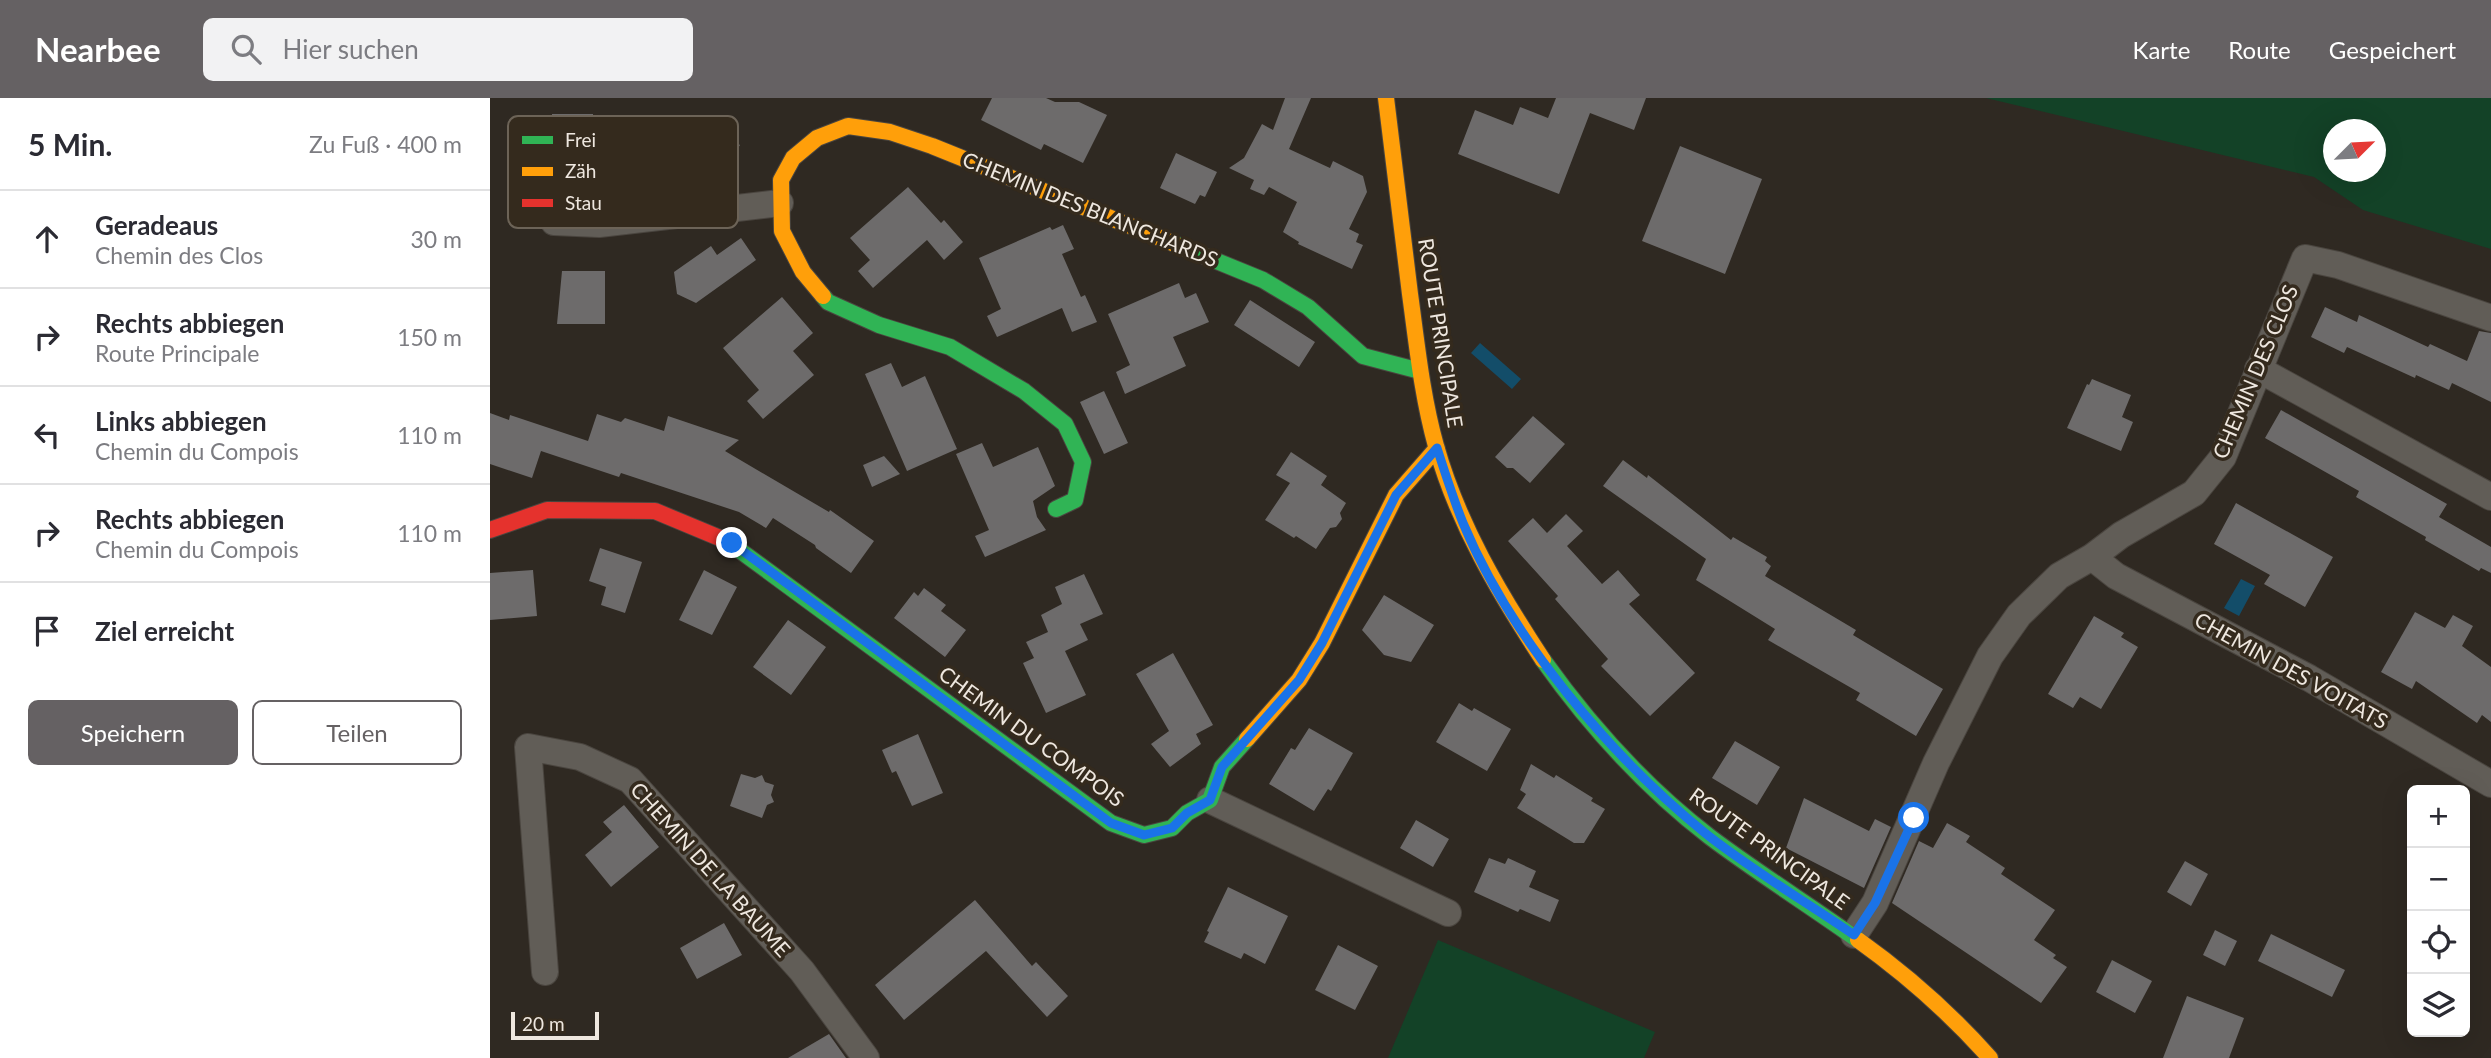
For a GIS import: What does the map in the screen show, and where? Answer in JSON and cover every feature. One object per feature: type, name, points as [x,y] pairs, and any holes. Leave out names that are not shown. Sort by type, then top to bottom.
[{"type":"street","name":"ROUTE PRINCIPALE","points":[[1386,98],[1420,371],[1437,448],[1464,525],[1504,601],[1550,670],[1637,772],[1708,835],[1905,972],[1965,1027],[1990,1058]]},
{"type":"street","name":"CHEMIN DES BLANCHARDS","points":[[1056,509],[1074,500],[1083,462],[1065,424],[1024,391],[950,347],[878,325],[828,302],[803,272],[782,231],[781,180],[793,158],[817,138],[848,126],[890,132],[932,146],[1263,280],[1308,307],[1363,356],[1420,371]]},
{"type":"street","points":[[738,208],[780,203]]},
{"type":"street","name":"CHEMIN DES CLOS","points":[[1854,935],[1884,908],[1936,763],[1990,656],[2019,615],[2059,576],[2092,557],[2120,535],[2194,492],[2223,457],[2305,258],[2338,265],[2491,318]]},
{"type":"street","points":[[2258,369],[2491,497]]},
{"type":"street","points":[[1437,448],[1396,495],[1322,643],[1299,680],[1222,767],[1210,800],[1448,914]]},
{"type":"street","name":"CHEMIN DU COMPOIS","points":[[490,530],[547,510],[655,511],[732,543],[1111,823],[1144,835],[1172,828],[1187,813],[1210,800]]},
{"type":"street","name":"CHEMIN DES VOITATS","points":[[2092,557],[2116,576],[2309,678],[2491,784]]},
{"type":"street","name":"CHEMIN DE LA BAUME","points":[[545,972],[528,747],[580,758],[630,779],[802,971],[866,1058]]},
{"type":"green space","points":[[1986,98],[2491,98],[2491,249],[2363,210],[2314,177]]},
{"type":"green space","points":[[1438,940],[1655,1032],[1644,1058],[1388,1058]]},
{"type":"water","points":[[1480,343],[1521,379],[1512,389],[1471,353]]},
{"type":"water","points":[[2241,579],[2255,586],[2239,616],[2224,608]]},
{"type":"building","points":[[992,98],[1046,98],[1055,102],[1079,102],[1107,115],[1083,163],[1044,144],[1041,150],[981,120]]},
{"type":"building","points":[[1285,98],[1311,98],[1289,149],[1330,168],[1333,161],[1363,176],[1367,192],[1349,229],[1359,234],[1356,242],[1363,245],[1352,269],[1298,244],[1299,242],[1283,232],[1297,202],[1269,187],[1264,195],[1250,189],[1254,180],[1229,168],[1244,158],[1262,124],[1273,130]]},
{"type":"building","points":[[1556,98],[1646,98],[1634,130],[1590,113],[1559,194],[1458,154],[1475,110],[1513,125],[1520,107],[1548,118]]},
{"type":"building","points":[[552,114],[593,114],[593,116]]},
{"type":"building","points":[[1680,146],[1762,179],[1725,274],[1642,241]]},
{"type":"building","points":[[1176,153],[1217,172],[1205,197],[1200,195],[1195,204],[1160,188]]},
{"type":"building","points":[[908,187],[941,223],[944,220],[963,242],[944,260],[927,240],[873,288],[858,271],[870,260],[850,238]]},
{"type":"building","points":[[1063,225],[1074,249],[1062,254],[1081,297],[1085,295],[1097,322],[1072,332],[1062,308],[997,337],[987,316],[1001,309],[979,258],[1050,227],[1052,230]]},
{"type":"building","points":[[741,238],[756,260],[696,303],[677,294],[674,272],[711,246],[717,255]]},
{"type":"building","points":[[562,271],[605,271],[605,324],[557,324]]},
{"type":"building","points":[[1179,283],[1185,298],[1196,293],[1209,322],[1173,337],[1186,366],[1125,394],[1116,372],[1130,365],[1108,314]]},
{"type":"building","points":[[782,297],[813,333],[793,351],[814,375],[763,419],[747,401],[759,390],[723,348]]},
{"type":"building","points":[[1250,300],[1315,342],[1299,367],[1234,325]]},
{"type":"building","points":[[2325,307],[2357,322],[2359,315],[2428,347],[2430,344],[2467,361],[2479,331],[2491,333],[2491,402],[2452,383],[2449,390],[2416,375],[2415,378],[2347,347],[2344,353],[2311,337]]},
{"type":"building","points":[[891,363],[902,387],[925,376],[957,449],[907,471],[865,374]]},
{"type":"building","points":[[2092,379],[2131,395],[2122,417],[2133,422],[2121,451],[2067,428],[2087,384],[2089,385]]},
{"type":"building","points":[[1104,391],[1128,443],[1104,454],[1080,402]]},
{"type":"building","points":[[2281,410],[2447,504],[2439,517],[2491,547],[2491,573],[2481,568],[2479,571],[2425,540],[2426,537],[2356,497],[2359,491],[2265,438]]},
{"type":"building","points":[[490,413],[509,420],[510,415],[588,441],[597,414],[621,422],[625,418],[664,431],[668,416],[739,440],[725,451],[829,512],[830,510],[874,541],[851,573],[815,545],[773,518],[766,528],[739,512],[621,473],[619,477],[541,451],[532,478],[490,464]]},
{"type":"building","points":[[1533,416],[1565,444],[1530,483],[1495,457]]},
{"type":"building","points":[[982,443],[993,467],[1038,447],[1055,486],[1033,501],[1037,517],[1046,530],[985,557],[975,536],[989,530],[956,454]]},
{"type":"building","points":[[1291,452],[1327,476],[1321,485],[1346,503],[1340,513],[1342,519],[1336,527],[1330,528],[1316,549],[1265,520],[1290,483],[1276,475]]},
{"type":"building","points":[[884,456],[900,474],[872,487],[863,465]]},
{"type":"building","points":[[1623,460],[1647,478],[1648,475],[1731,540],[1733,537],[1767,557],[1765,561],[1771,566],[1765,576],[1856,630],[1853,635],[1943,689],[1916,736],[1856,700],[1860,693],[1768,640],[1775,629],[1696,580],[1706,559],[1603,486]]},
{"type":"building","points":[[2236,503],[2333,557],[2305,607],[2264,584],[2270,575],[2214,544]]},
{"type":"building","points":[[1566,514],[1583,531],[1567,546],[1602,584],[1618,570],[1640,595],[1629,604],[1695,673],[1650,716],[1601,666],[1608,659],[1555,599],[1558,596],[1508,541],[1533,518],[1547,533]]},
{"type":"building","points":[[600,548],[642,562],[625,613],[601,605],[606,587],[589,581]]},
{"type":"building","points":[[533,570],[537,616],[490,620],[490,573]]},
{"type":"building","points":[[704,570],[737,587],[712,635],[679,620]]},
{"type":"building","points":[[1084,574],[1103,614],[1080,624],[1088,640],[1065,651],[1086,695],[1046,713],[1023,663],[1034,658],[1026,642],[1048,632],[1041,615],[1062,604],[1055,587]]},
{"type":"building","points":[[924,588],[946,605],[941,611],[966,630],[945,657],[894,618],[914,592],[918,596]]},
{"type":"building","points":[[1384,595],[1434,625],[1411,662],[1384,655],[1362,630]]},
{"type":"building","points":[[2415,612],[2445,628],[2453,615],[2473,626],[2462,646],[2491,667],[2491,722],[2482,715],[2477,723],[2416,681],[2412,689],[2381,672]]},
{"type":"building","points":[[2094,616],[2124,633],[2121,637],[2138,647],[2101,709],[2080,697],[2073,708],[2048,694]]},
{"type":"building","points":[[788,620],[826,647],[791,695],[753,667]]},
{"type":"building","points":[[1173,653],[1213,725],[1196,734],[1201,744],[1170,767],[1151,744],[1169,731],[1136,674]]},
{"type":"building","points":[[1459,703],[1472,711],[1474,708],[1511,729],[1487,771],[1436,742]]},
{"type":"building","points":[[1309,728],[1353,753],[1331,791],[1328,789],[1314,811],[1269,784],[1291,748],[1295,750]]},
{"type":"building","points":[[918,734],[943,793],[912,806],[896,771],[892,773],[882,750]]},
{"type":"building","points":[[1735,741],[1780,767],[1757,805],[1712,778]]},
{"type":"building","points":[[1531,764],[1554,778],[1556,775],[1593,798],[1591,801],[1605,809],[1584,843],[1574,843],[1517,808],[1526,794],[1520,790]]},
{"type":"building","points":[[741,774],[755,778],[762,775],[765,782],[774,785],[771,795],[774,802],[767,805],[762,818],[730,806]]},
{"type":"building","points":[[1804,798],[1869,831],[1875,819],[1891,827],[1864,888],[1786,848]]},
{"type":"building","points":[[624,805],[659,847],[611,887],[585,855],[612,832],[603,822]]},
{"type":"building","points":[[1416,820],[1449,839],[1433,867],[1400,848]]},
{"type":"building","points":[[1947,823],[1970,836],[1966,842],[2005,868],[2001,874],[2055,910],[2034,940],[2056,955],[2053,958],[2067,967],[2041,1003],[1892,903],[1919,841],[1933,848]]},
{"type":"building","points":[[1489,858],[1505,864],[1508,858],[1536,871],[1529,887],[1559,900],[1550,922],[1520,909],[1518,912],[1474,892]]},
{"type":"building","points":[[2185,861],[2208,874],[2191,906],[2167,892]]},
{"type":"building","points":[[1228,887],[1288,916],[1265,964],[1244,953],[1241,959],[1204,942]]},
{"type":"building","points":[[975,900],[1032,966],[1036,962],[1068,996],[1047,1017],[986,951],[904,1020],[875,985]]},
{"type":"building","points":[[724,923],[742,955],[697,979],[680,948]]},
{"type":"building","points":[[2215,930],[2237,941],[2225,966],[2203,955]]},
{"type":"building","points":[[2271,934],[2345,970],[2332,997],[2258,961]]},
{"type":"building","points":[[1338,945],[1378,966],[1355,1010],[1315,990]]},
{"type":"building","points":[[2112,960],[2152,981],[2135,1013],[2096,992]]},
{"type":"building","points":[[2187,996],[2244,1018],[2229,1058],[2163,1058]]},
{"type":"building","points":[[829,1034],[846,1058],[788,1058]]},
{"type":"traffic: fast","points":[[1175,244],[1263,280],[1308,307],[1363,356],[1420,371]]},
{"type":"traffic: fast","points":[[823,296],[828,302],[879,325],[950,347],[1024,391],[1065,424],[1083,462],[1075,500],[1056,509]]},
{"type":"traffic: fast","points":[[727,541],[1111,823],[1144,835],[1172,828],[1187,813],[1210,800],[1222,767],[1247,739]]},
{"type":"traffic: fast","points":[[1543,660],[1599,732],[1663,798],[1710,837],[1858,940]]},
{"type":"traffic: slow","points":[[1386,98],[1418,351],[1436,446],[1456,503],[1481,557],[1543,660]]},
{"type":"traffic: slow","points":[[823,296],[803,272],[782,231],[781,180],[793,158],[817,138],[848,126],[890,132],[932,146],[1175,244]]},
{"type":"traffic: slow","points":[[1247,739],[1299,680],[1322,643],[1396,495],[1437,448]]},
{"type":"traffic: slow","points":[[1858,940],[1927,995],[1990,1058]]},
{"type":"traffic: jam","points":[[490,530],[547,510],[655,511],[727,541]]},
{"type":"route","points":[[732,543],[1111,823],[1144,835],[1172,828],[1187,813],[1210,800],[1222,767],[1299,680],[1322,643],[1396,495],[1437,448],[1464,525],[1504,601],[1550,670],[1637,772],[1708,835],[1854,935],[1875,903],[1914,818]]}]
